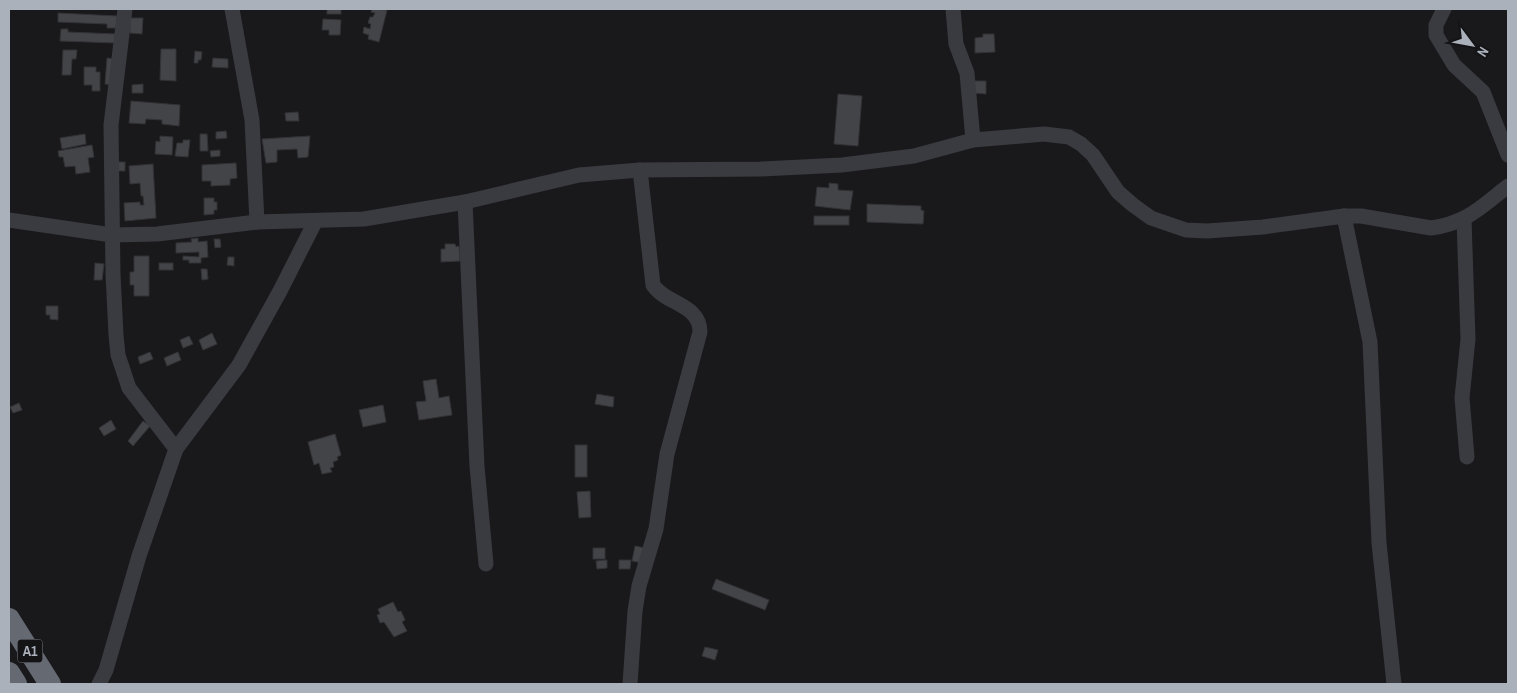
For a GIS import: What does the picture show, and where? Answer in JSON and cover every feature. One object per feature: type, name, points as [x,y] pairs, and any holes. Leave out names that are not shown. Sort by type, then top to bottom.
[{"type":"highway","name":"A1","points":[[9,619],[50,684]]},
{"type":"highway","name":"A1","points":[[9,673],[16,684]]},
{"type":"street","points":[[125,9],[111,124],[112,235],[116,335],[123,374],[129,388],[176,449]]},
{"type":"street","points":[[232,9],[252,120],[258,222]]},
{"type":"street","points":[[953,9],[956,44],[966,73],[973,140]]},
{"type":"street","points":[[1444,9],[1436,25],[1436,35],[1454,65],[1483,92],[1508,155]]},
{"type":"street","points":[[9,220],[112,235],[157,234],[258,222],[315,222],[364,219],[465,202],[579,175],[640,170],[761,169],[842,165],[914,156],[973,140],[1023,134],[1069,137],[1081,144],[1093,155],[1118,192],[1133,205],[1151,218],[1186,230],[1207,231],[1263,227],[1344,216],[1361,216],[1431,228],[1464,220],[1508,186]]},
{"type":"street","points":[[630,684],[634,611],[639,586],[656,529],[667,454],[700,332],[699,320],[694,314],[657,292],[653,285],[640,170]]},
{"type":"street","points":[[465,202],[477,466],[486,564]]},
{"type":"street","points":[[1344,216],[1370,342],[1379,543],[1394,684]]},
{"type":"street","points":[[1464,220],[1468,339],[1462,398],[1467,457]]},
{"type":"street","points":[[99,684],[106,670],[139,556],[176,449],[238,365],[280,292],[315,222]]},
{"type":"building","points":[[327,9],[341,9],[341,14],[327,14]]},
{"type":"building","points":[[372,9],[387,10],[379,42],[368,39],[369,35],[363,33],[364,27],[370,29],[371,24],[368,23],[370,17],[373,17],[375,13],[371,12]]},
{"type":"building","points":[[58,13],[117,16],[116,28],[107,28],[107,24],[58,22]]},
{"type":"building","points":[[130,18],[143,18],[142,34],[130,33]]},
{"type":"building","points":[[323,19],[341,20],[340,35],[329,35],[329,30],[322,30]]},
{"type":"building","points":[[61,29],[68,29],[68,32],[116,34],[116,43],[60,41]]},
{"type":"building","points":[[983,34],[994,34],[995,52],[975,53],[975,38],[983,37]]},
{"type":"building","points":[[161,49],[176,49],[176,81],[160,80]]},
{"type":"building","points":[[63,50],[77,50],[76,59],[72,59],[71,75],[62,75]]},
{"type":"building","points":[[195,51],[202,52],[201,60],[198,60],[198,63],[194,63]]},
{"type":"building","points":[[107,58],[115,59],[113,85],[105,84]]},
{"type":"building","points":[[213,58],[228,59],[228,68],[212,67]]},
{"type":"building","points":[[84,67],[96,67],[96,72],[100,72],[100,91],[92,91],[92,85],[84,85]]},
{"type":"building","points":[[974,81],[986,81],[986,94],[973,93]]},
{"type":"building","points":[[143,84],[143,93],[132,93],[132,85]]},
{"type":"building","points":[[838,94],[862,96],[858,146],[834,144]]},
{"type":"building","points":[[131,101],[180,105],[179,126],[162,124],[162,120],[146,119],[145,124],[129,123]]},
{"type":"building","points":[[298,112],[299,121],[286,121],[285,113]]},
{"type":"building","points":[[226,131],[227,138],[216,139],[216,132]]},
{"type":"building","points":[[85,134],[86,144],[62,149],[60,138]]},
{"type":"building","points":[[200,134],[207,134],[208,151],[200,151]]},
{"type":"building","points":[[160,136],[173,137],[172,155],[155,154],[156,141],[160,142]]},
{"type":"building","points":[[310,136],[308,157],[298,158],[297,149],[277,150],[277,162],[266,163],[262,139]]},
{"type":"building","points":[[183,140],[190,140],[188,157],[175,156],[177,143],[183,143]]},
{"type":"building","points":[[92,145],[94,157],[88,158],[90,172],[76,174],[75,166],[65,167],[63,157],[59,157],[58,151]]},
{"type":"building","points":[[220,150],[220,156],[211,157],[210,151]]},
{"type":"building","points":[[118,162],[125,162],[125,171],[118,171]]},
{"type":"building","points":[[236,163],[237,178],[230,179],[230,185],[211,186],[211,181],[202,181],[202,165]]},
{"type":"building","points":[[153,164],[156,218],[125,221],[124,203],[140,202],[140,205],[144,205],[140,183],[130,184],[129,166]]},
{"type":"building","points":[[829,183],[838,184],[838,190],[853,191],[850,210],[815,206],[817,187],[829,188]]},
{"type":"building","points":[[204,198],[214,198],[214,202],[217,202],[217,210],[214,210],[214,214],[204,215]]},
{"type":"building","points":[[867,204],[921,206],[921,210],[924,211],[923,224],[867,222]]},
{"type":"building","points":[[814,216],[849,216],[849,225],[814,225]]},
{"type":"building","points":[[198,238],[198,242],[207,241],[208,257],[201,258],[201,263],[189,263],[189,260],[183,260],[183,256],[199,257],[199,252],[176,253],[176,243],[192,242],[191,239]]},
{"type":"building","points":[[214,239],[220,239],[221,247],[215,248]]},
{"type":"building","points":[[445,244],[459,246],[460,261],[441,262],[441,249],[445,249]]},
{"type":"building","points":[[134,256],[149,256],[149,296],[134,296],[134,285],[130,285],[130,272],[134,272]]},
{"type":"building","points":[[228,257],[234,257],[234,266],[227,265]]},
{"type":"building","points":[[95,263],[104,264],[102,280],[94,280]]},
{"type":"building","points":[[159,263],[173,263],[173,270],[159,270]]},
{"type":"building","points":[[201,269],[207,269],[208,279],[202,280]]},
{"type":"building","points":[[46,306],[58,306],[58,320],[50,319],[50,315],[46,315]]},
{"type":"building","points":[[212,333],[217,344],[203,350],[199,340]]},
{"type":"building","points":[[189,336],[193,344],[183,348],[180,340]]},
{"type":"building","points":[[150,352],[153,359],[140,364],[138,357]]},
{"type":"building","points":[[178,352],[181,360],[167,366],[164,358]]},
{"type":"building","points":[[436,379],[439,398],[449,396],[452,415],[419,420],[416,402],[426,401],[423,381]]},
{"type":"building","points":[[597,394],[614,397],[613,407],[595,404]]},
{"type":"building","points":[[19,403],[22,410],[13,413],[10,407]]},
{"type":"building","points":[[383,405],[386,422],[363,427],[359,410]]},
{"type":"building","points":[[111,420],[116,429],[104,436],[99,428]]},
{"type":"building","points":[[143,421],[150,426],[133,446],[128,441]]},
{"type":"building","points":[[335,434],[341,455],[337,457],[338,460],[333,462],[334,467],[330,468],[332,472],[322,474],[319,463],[314,465],[308,442]]},
{"type":"building","points":[[575,445],[587,445],[587,477],[575,477]]},
{"type":"building","points":[[590,491],[591,517],[579,518],[577,492]]},
{"type":"building","points":[[635,546],[645,548],[642,563],[632,561]]},
{"type":"building","points":[[593,548],[605,548],[605,559],[593,559]]},
{"type":"building","points":[[607,560],[607,568],[597,569],[596,561]]},
{"type":"building","points":[[619,560],[631,560],[630,569],[619,569]]},
{"type":"building","points":[[716,579],[769,600],[765,610],[712,589]]},
{"type":"building","points":[[393,602],[398,612],[401,611],[405,620],[402,622],[407,631],[394,637],[384,622],[380,623],[377,615],[380,614],[378,609]]},
{"type":"building","points":[[705,647],[718,650],[715,660],[702,656]]}]
